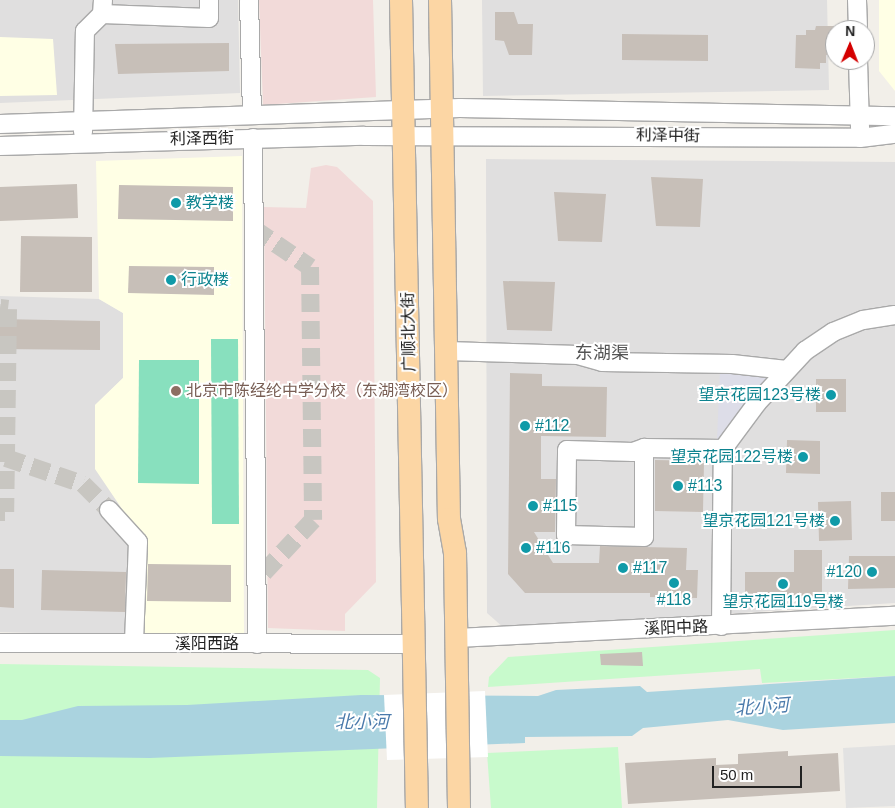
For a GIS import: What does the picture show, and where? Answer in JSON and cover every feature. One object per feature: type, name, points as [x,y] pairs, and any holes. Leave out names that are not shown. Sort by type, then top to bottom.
[{"type":"main road","name":"广顺北大街","points":[[401,0],[417,784]]},
{"type":"main road","points":[[440,0],[440,135],[447,351],[449,519],[455,553],[459,808]]},
{"type":"main road","points":[[442,808],[454,803],[459,783]]},
{"type":"main road","points":[[417,784],[417,808]]},
{"type":"main road","points":[[417,784],[424,800],[436,808]]},
{"type":"street","points":[[83,142],[85,31],[103,7],[209,18],[209,0]]},
{"type":"street","points":[[249,0],[252,113]]},
{"type":"street","points":[[857,0],[858,20]]},
{"type":"street","points":[[858,70],[860,138]]},
{"type":"street","name":"利泽西街","points":[[0,124],[403,108]]},
{"type":"street","name":"利泽中街","points":[[403,108],[895,116]]},
{"type":"street","name":"利泽中街","points":[[404,135],[860,138],[895,134]]},
{"type":"street","name":"利泽西街","points":[[0,146],[83,142],[404,135]]},
{"type":"street","points":[[252,138],[256,644]]},
{"type":"street","points":[[722,626],[723,449],[787,370],[833,332],[863,320],[895,315]]},
{"type":"street","points":[[447,351],[578,354],[602,362],[732,364],[787,370]]},
{"type":"street","points":[[644,448],[644,536],[566,534],[567,450],[633,452],[644,448],[723,449]]},
{"type":"street","points":[[109,510],[138,542],[134,643]]},
{"type":"street","name":"溪阳中路","points":[[456,638],[895,616]]},
{"type":"street","name":"溪阳西路","points":[[0,642],[415,644]]},
{"type":"shaded area","points":[[0,0],[238,0],[240,93],[0,103]]},
{"type":"shaded area","points":[[259,0],[373,0],[376,97],[263,105]]},
{"type":"shaded area","points":[[482,0],[827,0],[825,70],[829,70],[829,90],[483,96]]},
{"type":"shaded area","points":[[879,0],[895,0],[895,91],[879,71]]},
{"type":"shaded area","points":[[0,37],[53,39],[57,95],[0,96]]},
{"type":"shaded area","name":"北京市陈经纶中学分校（东湖湾校区）","points":[[242,156],[244,634],[141,636],[145,543],[95,469],[95,405],[123,378],[123,313],[99,299],[96,161]]},
{"type":"shaded area","points":[[486,159],[895,162],[895,603],[504,628],[487,613]]},
{"type":"shaded area","points":[[326,165],[337,167],[373,201],[376,582],[345,614],[345,631],[268,628],[264,207],[306,208],[311,168]]},
{"type":"shaded area","points":[[0,296],[99,299],[123,313],[123,378],[95,405],[145,543],[141,636],[0,632]]},
{"type":"shaded area","points":[[720,370],[769,375],[747,400],[724,439],[717,439]]},
{"type":"shaded area","points":[[895,745],[895,806],[846,808],[843,748]]},
{"type":"green space","points":[[211,339],[238,339],[239,524],[212,524]]},
{"type":"green space","points":[[139,360],[199,360],[199,484],[138,483]]},
{"type":"green space","points":[[895,630],[895,676],[762,683],[760,669],[488,687],[489,677],[508,657]]},
{"type":"green space","points":[[0,664],[368,670],[380,678],[377,808],[0,808]]},
{"type":"green space","points":[[618,747],[622,808],[491,808],[487,753]]},
{"type":"water","name":"北小河","points":[[895,676],[895,723],[783,730],[728,720],[643,728],[632,736],[525,737],[525,743],[150,758],[0,756],[0,720],[22,720],[78,706],[187,705],[361,695],[538,696],[556,690],[640,686],[647,692]]},
{"type":"pier","points":[[485,691],[488,757],[387,760],[384,695]]},
{"type":"building","points":[[495,12],[514,12],[518,24],[533,24],[532,55],[509,55],[504,41],[495,40]]},
{"type":"building","points":[[816,26],[825,26],[825,63],[820,63],[820,69],[795,68],[796,35],[806,35],[806,30],[815,30]]},
{"type":"building","points":[[622,34],[708,35],[708,61],[622,60]]},
{"type":"building","points":[[229,43],[229,71],[118,74],[115,44]]},
{"type":"building","points":[[651,177],[703,179],[700,227],[656,226]]},
{"type":"building","points":[[77,184],[78,218],[0,221],[0,187]]},
{"type":"building","name":"教学楼","points":[[119,185],[233,187],[233,221],[118,219]]},
{"type":"building","points":[[554,192],[606,194],[602,242],[558,241]]},
{"type":"building","points":[[21,236],[92,237],[92,292],[20,292]]},
{"type":"building","name":"行政楼","points":[[129,266],[214,267],[214,295],[128,293]]},
{"type":"building","points":[[503,281],[555,282],[552,331],[507,330]]},
{"type":"building","points":[[0,319],[100,321],[100,350],[0,349]]},
{"type":"building","points":[[510,373],[542,374],[542,386],[607,387],[606,437],[541,436],[541,479],[556,479],[555,532],[534,532],[553,563],[599,563],[600,546],[687,548],[686,570],[698,570],[697,598],[650,597],[650,593],[525,593],[508,574]]},
{"type":"building","name":"望京花园123号楼","points":[[816,379],[846,379],[846,412],[816,412]]},
{"type":"building","name":"望京花园122号楼","points":[[787,440],[820,441],[820,474],[786,473]]},
{"type":"building","name":"#113","points":[[655,460],[704,461],[703,512],[655,511]]},
{"type":"building","name":"#120","points":[[881,492],[895,492],[895,521],[881,521]]},
{"type":"building","name":"望京花园121号楼","points":[[851,501],[852,540],[819,541],[818,502]]},
{"type":"building","name":"望京花园119号楼","points":[[794,550],[822,550],[822,596],[745,596],[745,572],[794,572]]},
{"type":"building","name":"#120","points":[[849,556],[895,556],[895,588],[848,589]]},
{"type":"building","points":[[148,564],[231,565],[231,602],[147,601]]},
{"type":"building","points":[[0,569],[14,569],[14,608],[0,607]]},
{"type":"building","points":[[42,570],[126,572],[125,612],[41,610]]},
{"type":"building","points":[[642,652],[643,666],[601,665],[600,654]]},
{"type":"building","points":[[788,751],[788,756],[838,753],[840,791],[628,804],[625,763],[716,758],[716,765],[738,764],[738,754]]},
{"type":"tunnel","points":[[254,229],[310,267],[313,520],[256,581]]},
{"type":"tunnel","points":[[0,308],[8,309],[5,512],[0,512]]},
{"type":"tunnel","points":[[6,458],[83,484],[109,510]]},
{"type":"place","name":"教学楼","points":[[176,203]]},
{"type":"place","name":"行政楼","points":[[171,280]]},
{"type":"place","name":"北京市陈经纶中学分校（东湖湾校区）","points":[[176,391]]},
{"type":"place","name":"望京花园123号楼","points":[[831,395]]},
{"type":"place","name":"#112","points":[[525,426]]},
{"type":"place","name":"望京花园122号楼","points":[[803,457]]},
{"type":"place","name":"#113","points":[[678,486]]},
{"type":"place","name":"#115","points":[[533,506]]},
{"type":"place","name":"望京花园121号楼","points":[[835,521]]},
{"type":"place","name":"#116","points":[[526,548]]},
{"type":"place","name":"#117","points":[[623,568]]},
{"type":"place","name":"#120","points":[[872,572]]},
{"type":"place","name":"#118","points":[[674,583]]},
{"type":"place","name":"望京花园119号楼","points":[[783,584]]},
{"type":"district","name":"东湖渠","points":[[602,353]]}]
